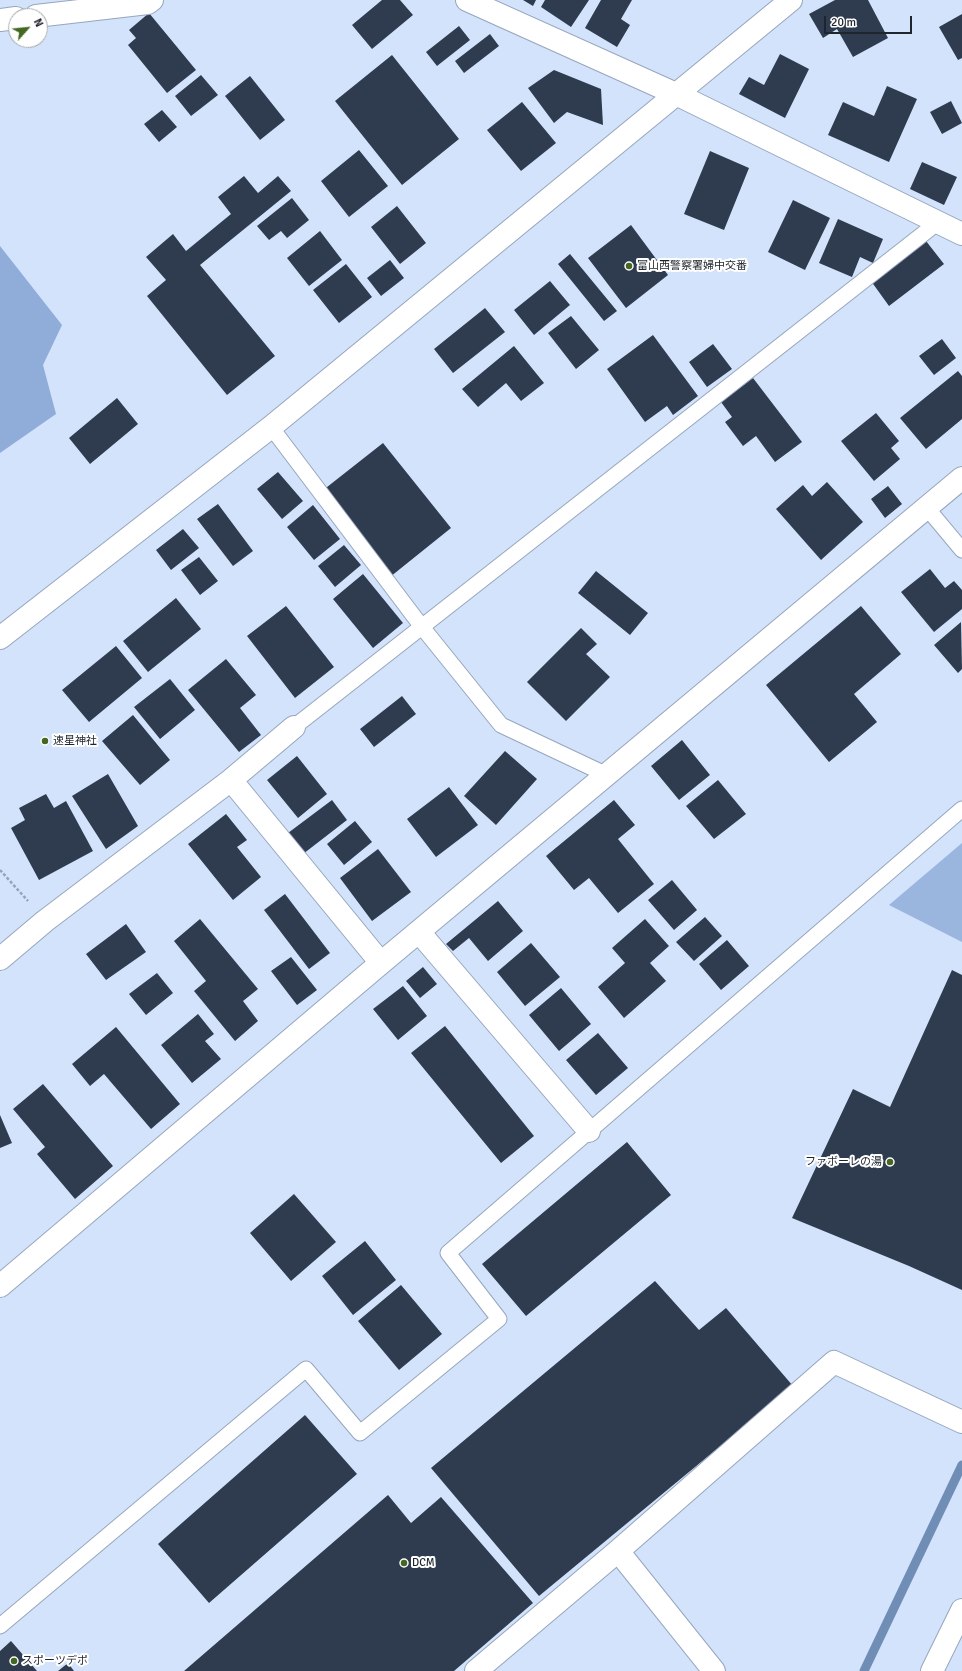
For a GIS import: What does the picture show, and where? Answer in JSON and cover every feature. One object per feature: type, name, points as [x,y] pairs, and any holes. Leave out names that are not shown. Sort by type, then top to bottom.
[{"type":"street","points":[[48,15],[148,3],[152,0]]},
{"type":"street","points":[[467,0],[676,94],[962,234]]},
{"type":"street","points":[[0,638],[271,427],[676,94],[783,3]]},
{"type":"street","points":[[0,1286],[381,963],[962,478]]},
{"type":"street","points":[[0,959],[45,921],[231,780],[294,727]]},
{"type":"street","points":[[231,780],[381,963]]},
{"type":"street","points":[[418,932],[589,1131]]},
{"type":"street","points":[[476,1671],[618,1551],[834,1362],[962,1422]]},
{"type":"street","points":[[618,1551],[714,1671]]},
{"type":"street","points":[[932,1671],[962,1610]]},
{"type":"lane","points":[[294,727],[937,223]]},
{"type":"lane","points":[[271,427],[422,627],[501,725],[607,775]]},
{"type":"lane","points":[[927,508],[962,550]]},
{"type":"lane","points":[[0,1626],[306,1369],[360,1433],[499,1318],[448,1253],[962,809]]},
{"type":"path","points":[[0,870],[45,921]]},
{"type":"shaded area","points":[[0,246],[62,325],[43,365],[56,414],[0,453]]},
{"type":"shaded area","points":[[962,843],[962,942],[889,905]]},
{"type":"building","points":[[382,0],[400,0],[413,15],[372,49],[352,25]]},
{"type":"building","points":[[523,0],[536,0],[533,6]]},
{"type":"building","points":[[545,0],[589,0],[571,27],[541,7]]},
{"type":"building","points":[[601,0],[632,0],[621,19],[630,25],[617,47],[585,28]]},
{"type":"building","points":[[835,0],[868,0],[888,38],[853,57],[837,29],[823,38],[809,14]]},
{"type":"building","points":[[149,13],[196,70],[167,93],[128,45],[136,38],[129,30]]},
{"type":"building","points":[[962,14],[962,58],[958,60],[939,27]]},
{"type":"building","points":[[459,26],[470,40],[437,66],[426,52]]},
{"type":"building","points":[[490,34],[499,46],[464,73],[455,61]]},
{"type":"building","points":[[780,54],[809,69],[785,118],[739,94],[749,77],[764,85]]},
{"type":"building","points":[[392,55],[459,139],[402,185],[335,101]]},
{"type":"building","points":[[554,70],[601,89],[603,125],[567,112],[554,123],[528,88]]},
{"type":"building","points":[[201,75],[218,95],[191,116],[175,96]]},
{"type":"building","points":[[250,76],[285,120],[260,140],[225,96]]},
{"type":"building","points":[[887,86],[917,99],[889,162],[828,135],[843,102],[874,116]]},
{"type":"building","points":[[951,101],[962,123],[942,134],[930,112]]},
{"type":"building","points":[[522,102],[556,143],[521,171],[487,130]]},
{"type":"building","points":[[162,110],[177,127],[159,142],[144,124]]},
{"type":"building","points":[[359,150],[388,186],[349,217],[321,181]]},
{"type":"building","points":[[710,151],[749,168],[724,230],[684,214]]},
{"type":"building","points":[[922,162],[957,177],[944,205],[910,189]]},
{"type":"building","points":[[244,176],[258,193],[278,176],[291,191],[200,265],[275,356],[227,395],[147,296],[166,280],[146,257],[173,234],[186,251],[231,214],[218,197]]},
{"type":"building","points":[[292,198],[309,220],[287,238],[281,231],[269,240],[257,226]]},
{"type":"building","points":[[793,200],[830,218],[805,270],[768,252]]},
{"type":"building","points":[[397,206],[426,243],[400,264],[371,227]]},
{"type":"building","points":[[838,219],[883,239],[873,263],[860,257],[852,277],[819,263]]},
{"type":"building","points":[[631,225],[668,275],[626,308],[588,258]]},
{"type":"building","points":[[320,231],[342,260],[309,286],[287,258]]},
{"type":"building","points":[[926,241],[944,264],[889,306],[871,281]]},
{"type":"building","points":[[570,254],[617,311],[604,321],[558,264]]},
{"type":"building","points":[[390,260],[404,278],[381,296],[367,278]]},
{"type":"building","points":[[346,264],[372,297],[339,323],[313,290]]},
{"type":"building","points":[[550,281],[570,305],[534,335],[514,310]]},
{"type":"building","points":[[485,308],[505,332],[453,373],[434,349]]},
{"type":"building","points":[[571,316],[599,350],[576,369],[548,333]]},
{"type":"building","points":[[653,335],[698,396],[673,415],[667,406],[645,422],[607,369]]},
{"type":"building","points":[[942,339],[956,358],[934,375],[919,356]]},
{"type":"building","points":[[713,344],[732,369],[707,387],[689,362]]},
{"type":"building","points":[[514,346],[544,383],[521,401],[506,383],[478,407],[462,389]]},
{"type":"building","points":[[958,371],[962,376],[962,419],[926,449],[900,418]]},
{"type":"building","points":[[753,378],[802,442],[775,462],[756,436],[743,446],[725,422],[732,417],[721,402]]},
{"type":"building","points":[[117,398],[138,424],[90,464],[69,438]]},
{"type":"building","points":[[876,413],[899,441],[891,448],[900,459],[874,481],[841,441]]},
{"type":"building","points":[[383,443],[451,528],[390,577],[322,491]]},
{"type":"building","points":[[278,472],[303,501],[282,519],[257,489]]},
{"type":"building","points":[[827,482],[863,522],[821,560],[776,509],[803,485],[812,496]]},
{"type":"building","points":[[888,486],[902,504],[885,518],[871,499]]},
{"type":"building","points":[[218,504],[253,551],[233,566],[197,519]]},
{"type":"building","points":[[313,505],[340,539],[314,560],[287,527]]},
{"type":"building","points":[[183,529],[199,548],[171,570],[156,550]]},
{"type":"building","points":[[344,545],[361,565],[335,587],[318,566]]},
{"type":"building","points":[[199,557],[218,581],[200,595],[181,570]]},
{"type":"building","points":[[930,569],[945,588],[954,581],[962,590],[962,609],[934,632],[901,592]]},
{"type":"building","points":[[596,571],[648,613],[630,635],[578,593]]},
{"type":"building","points":[[363,574],[403,623],[373,648],[333,599]]},
{"type":"building","points":[[176,598],[201,629],[148,672],[123,641]]},
{"type":"building","points":[[286,606],[334,667],[295,698],[247,636]]},
{"type":"building","points":[[861,606],[901,654],[854,694],[877,722],[829,762],[766,685]]},
{"type":"building","points":[[961,622],[962,669],[958,673],[934,645]]},
{"type":"building","points":[[581,628],[597,644],[586,654],[610,677],[566,721],[527,682]]},
{"type":"building","points":[[116,646],[142,678],[89,722],[62,690]]},
{"type":"building","points":[[226,659],[256,695],[240,708],[261,735],[239,752],[188,690]]},
{"type":"building","points":[[170,679],[195,710],[160,739],[134,707]]},
{"type":"building","points":[[402,696],[416,714],[374,747],[360,729]]},
{"type":"building","points":[[133,715],[170,760],[140,785],[102,741]]},
{"type":"building","points":[[682,740],[710,775],[679,800],[651,766]]},
{"type":"building","points":[[505,751],[537,779],[496,825],[464,796]]},
{"type":"building","points":[[297,756],[327,794],[298,818],[267,780]]},
{"type":"building","points":[[108,774],[138,826],[106,849],[72,796]]},
{"type":"building","points":[[718,780],[746,814],[714,839],[686,806]]},
{"type":"building","points":[[449,787],[478,825],[436,857],[407,819]]},
{"type":"building","points":[[46,794],[54,808],[66,801],[93,851],[39,880],[11,828],[25,820],[19,808]]},
{"type":"building","points":[[332,800],[347,820],[303,854],[288,833]]},
{"type":"building","points":[[614,800],[635,825],[618,839],[654,884],[618,913],[589,878],[574,890],[546,856]]},
{"type":"building","points":[[226,814],[247,840],[237,847],[261,877],[233,900],[188,844]]},
{"type":"building","points":[[355,821],[372,842],[344,865],[327,844]]},
{"type":"building","points":[[378,849],[411,892],[372,921],[340,878]]},
{"type":"building","points":[[672,880],[697,910],[674,930],[648,900]]},
{"type":"building","points":[[285,894],[330,953],[309,969],[264,910]]},
{"type":"building","points":[[498,901],[523,931],[488,961],[469,938],[453,951],[446,944]]},
{"type":"building","points":[[705,917],[722,936],[694,961],[676,942]]},
{"type":"building","points":[[200,919],[258,989],[243,1001],[258,1021],[235,1041],[194,991],[206,981],[174,941]]},
{"type":"building","points":[[645,919],[669,946],[650,963],[666,981],[624,1018],[598,987],[625,963],[612,948]]},
{"type":"building","points":[[126,924],[146,952],[106,980],[86,954]]},
{"type":"building","points":[[727,940],[749,966],[721,990],[699,964]]},
{"type":"building","points":[[531,943],[560,977],[525,1006],[497,972]]},
{"type":"building","points":[[291,957],[317,990],[297,1005],[271,971]]},
{"type":"building","points":[[423,967],[437,984],[420,998],[406,981]]},
{"type":"building","name":"ファボーレの湯","points":[[952,970],[962,975],[962,1290],[909,1266],[792,1218],[853,1089],[890,1107]]},
{"type":"building","points":[[157,973],[173,993],[146,1015],[129,994]]},
{"type":"building","points":[[403,986],[427,1016],[398,1040],[373,1009]]},
{"type":"building","points":[[561,988],[591,1024],[559,1051],[529,1015]]},
{"type":"building","points":[[198,1014],[214,1034],[205,1041],[221,1059],[192,1083],[161,1045]]},
{"type":"building","points":[[445,1026],[534,1136],[501,1163],[411,1053]]},
{"type":"building","points":[[116,1027],[180,1104],[151,1129],[104,1074],[90,1086],[72,1064]]},
{"type":"building","points":[[598,1033],[628,1068],[596,1095],[566,1060]]},
{"type":"building","points":[[43,1084],[113,1166],[75,1199],[37,1154],[45,1147],[13,1109]]},
{"type":"building","points":[[0,1115],[12,1143],[0,1148]]},
{"type":"building","points":[[627,1142],[671,1195],[526,1316],[482,1264]]},
{"type":"building","points":[[294,1194],[336,1242],[291,1281],[250,1233]]},
{"type":"building","points":[[365,1241],[396,1280],[353,1315],[322,1276]]},
{"type":"building","points":[[655,1281],[699,1330],[726,1308],[793,1386],[539,1596],[431,1468]]},
{"type":"building","points":[[401,1285],[442,1334],[399,1370],[358,1321]]},
{"type":"building","points":[[305,1415],[357,1474],[209,1603],[158,1544]]},
{"type":"building","name":"DCM","points":[[388,1495],[411,1523],[441,1497],[533,1603],[454,1671],[184,1671]]},
{"type":"building","name":"スポーツデポ","points":[[11,1641],[37,1671],[0,1671],[0,1651]]},
{"type":"building","name":"スポーツデポ","points":[[68,1663],[74,1671],[58,1671]]},
{"type":"waterway","points":[[864,1671],[962,1465]]},
{"type":"place","name":"富山西警察署婦中交番","points":[[629,266]]},
{"type":"place","name":"速星神社","points":[[45,741]]},
{"type":"place","name":"ファボーレの湯","points":[[890,1162]]},
{"type":"place","name":"DCM","points":[[404,1563]]},
{"type":"place","name":"スポーツデポ","points":[[14,1661]]}]
